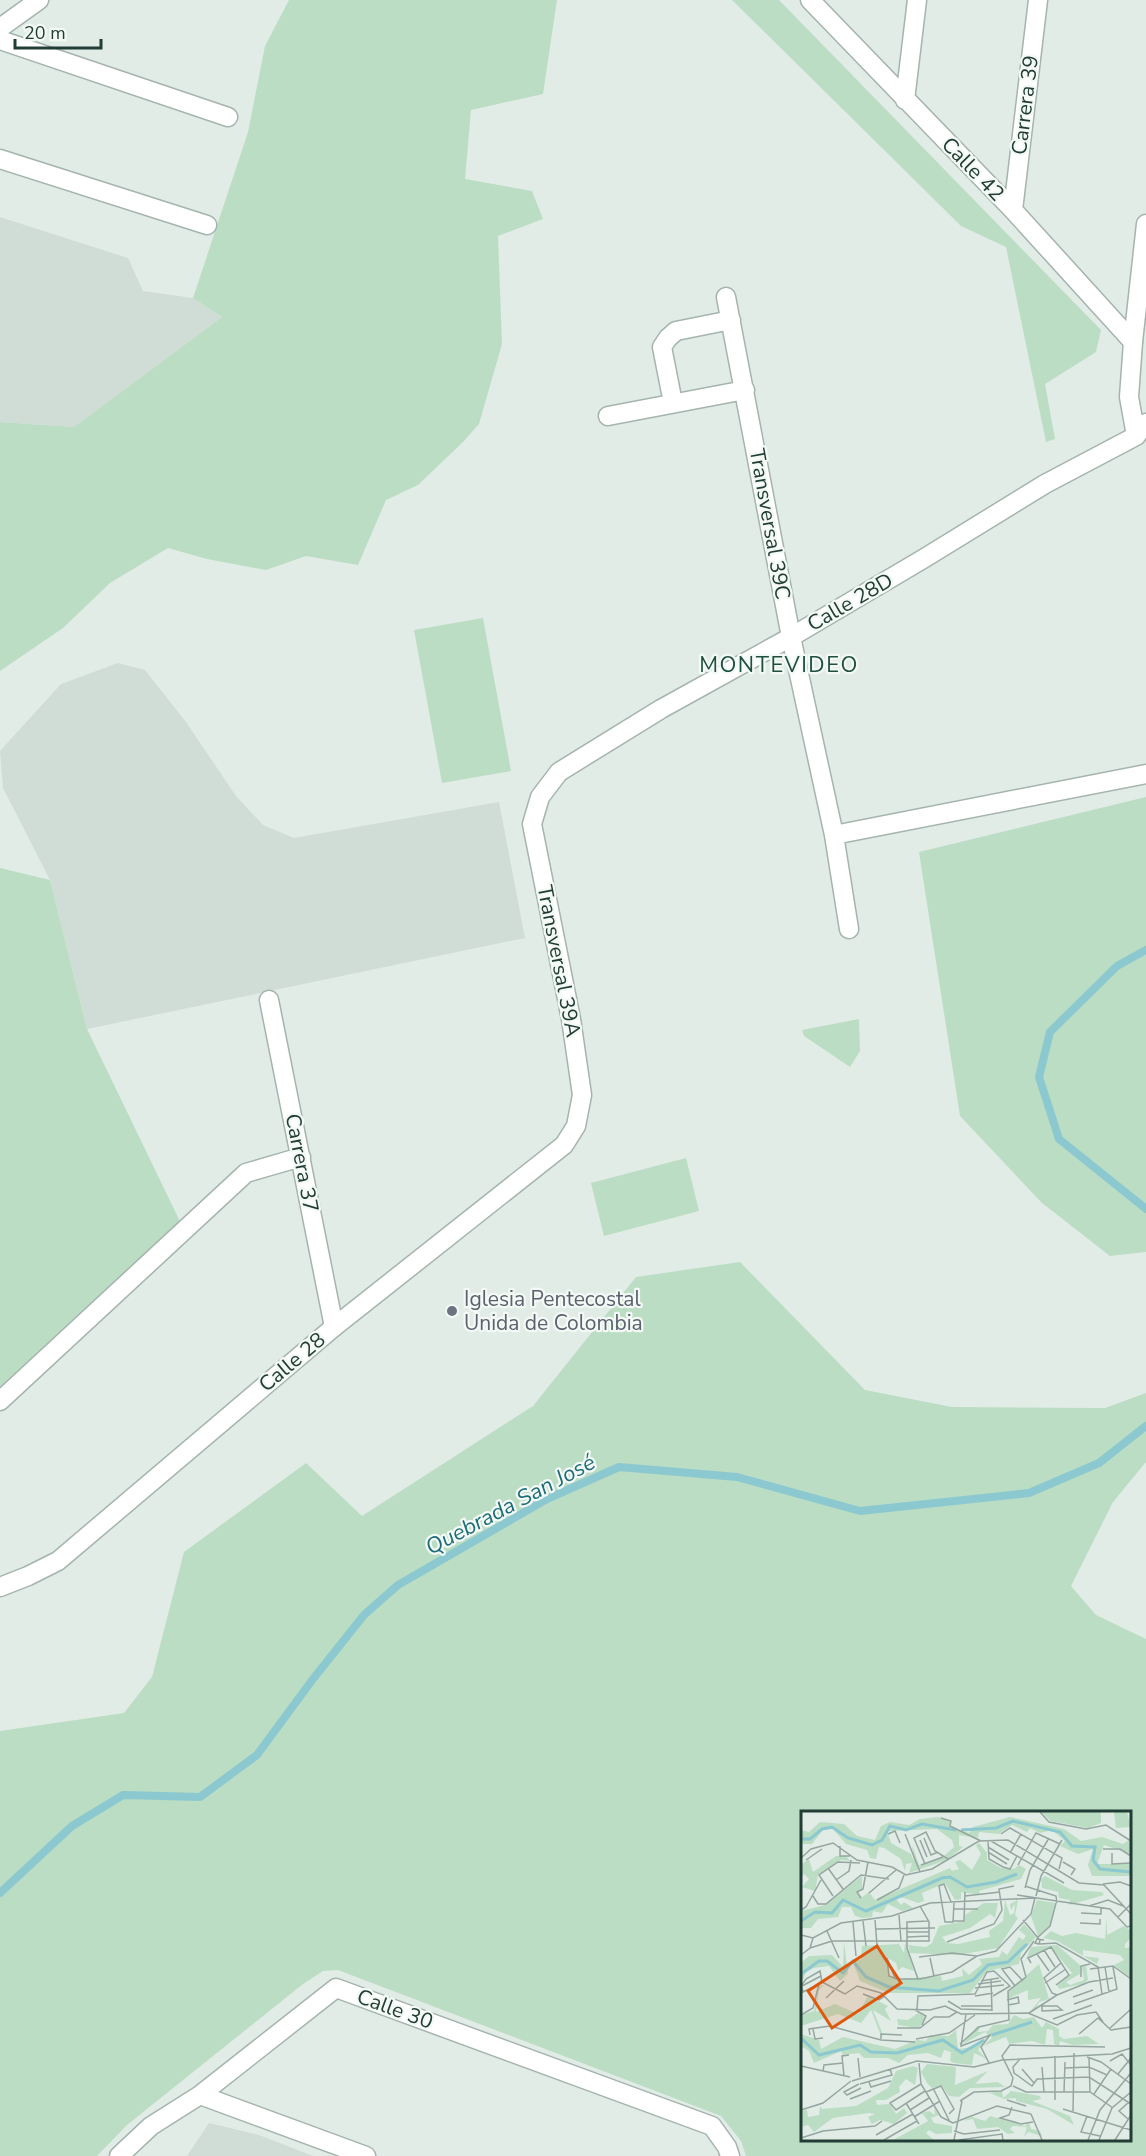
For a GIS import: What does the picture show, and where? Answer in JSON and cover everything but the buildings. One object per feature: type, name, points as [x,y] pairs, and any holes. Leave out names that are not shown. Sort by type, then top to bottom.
[{"type":"street","points":[[39,0],[1,40],[228,117]]},
{"type":"street","name":"Calle 42","points":[[810,0],[1013,210],[1133,342]]},
{"type":"street","points":[[906,100],[917,0]]},
{"type":"street","name":"Carrera 39","points":[[1013,210],[1038,0]]},
{"type":"street","points":[[0,159],[207,225]]},
{"type":"street","points":[[1143,431],[1129,397],[1146,224]]},
{"type":"street","name":"Transversal 39C","points":[[726,297],[791,637],[834,835],[849,929]]},
{"type":"street","points":[[672,403],[662,347],[668,338],[676,331],[731,320]]},
{"type":"street","points":[[608,416],[745,390]]},
{"type":"street","name":"Calle 28D","points":[[540,797],[559,772],[661,709],[791,637],[1045,484],[1143,431]]},
{"type":"street","points":[[834,835],[1146,774]]},
{"type":"street","name":"Transversal 39A","points":[[540,797],[532,824],[571,1019],[582,1095],[576,1126]]},
{"type":"street","name":"Carrera 37","points":[[269,1000],[334,1327]]},
{"type":"street","name":"Calle 28","points":[[0,1587],[58,1561],[334,1327],[564,1145],[576,1126]]},
{"type":"street","points":[[0,1401],[246,1173],[300,1158]]},
{"type":"street","name":"Calle 30","points":[[119,2156],[151,2126],[200,2095],[336,1988],[712,2126],[727,2147],[730,2156]]},
{"type":"street","points":[[200,2095],[366,2156]]},
{"type":"shaded area","points":[[0,217],[128,258],[143,291],[193,298],[222,317],[74,427],[0,422]]},
{"type":"shaded area","points":[[118,663],[145,670],[186,722],[236,796],[263,825],[294,838],[499,802],[525,938],[87,1029],[50,880],[3,788],[0,751],[61,684]]},
{"type":"shaded area","points":[[209,2123],[259,2135],[313,2156],[187,2156]]},
{"type":"green space","points":[[289,0],[557,0],[543,94],[471,110],[465,179],[532,191],[543,219],[498,236],[502,344],[479,424],[418,485],[386,500],[358,565],[306,556],[266,570],[207,559],[168,548],[110,583],[63,628],[0,671],[0,422],[74,427],[222,317],[193,298],[248,132],[265,46]]},
{"type":"green space","points":[[732,0],[779,0],[1101,330],[1096,352],[1045,384],[1055,439],[1046,442],[1006,247],[961,226]]},
{"type":"green space","points":[[483,618],[511,771],[442,783],[414,630]]},
{"type":"green space","points":[[1146,797],[1146,1252],[1110,1256],[1042,1203],[960,1116],[919,852]]},
{"type":"green space","points":[[0,868],[50,880],[87,1029],[188,1238],[0,1388]]},
{"type":"green space","points":[[859,1019],[860,1051],[850,1067],[804,1036],[802,1030]]},
{"type":"green space","points":[[686,1158],[699,1211],[604,1236],[591,1183]]},
{"type":"green space","points":[[740,1262],[865,1390],[952,1407],[1105,1408],[1146,1393],[1146,1462],[1113,1502],[1071,1586],[1096,1615],[1146,1639],[1146,2156],[746,2156],[741,2141],[721,2116],[338,1970],[323,1971],[303,1984],[127,2125],[97,2156],[0,2156],[0,1731],[124,1713],[152,1677],[184,1552],[306,1463],[362,1516],[533,1406],[636,1277]]},
{"type":"waterway","name":"Quebrada San José","points":[[1146,950],[1117,966],[1050,1032],[1039,1077],[1059,1139],[1146,1209]]},
{"type":"waterway","name":"Quebrada San José","points":[[0,1893],[72,1826],[123,1795],[200,1797],[257,1755],[364,1615],[398,1585],[547,1499],[619,1467],[737,1477],[860,1511],[1029,1493],[1099,1463],[1146,1426]]},
{"type":"place","name":"Iglesia Pentecostal Unida de Colombia","points":[[452,1311]]},
{"type":"district","name":"MONTEVIDEO","points":[[779,664]]}]
